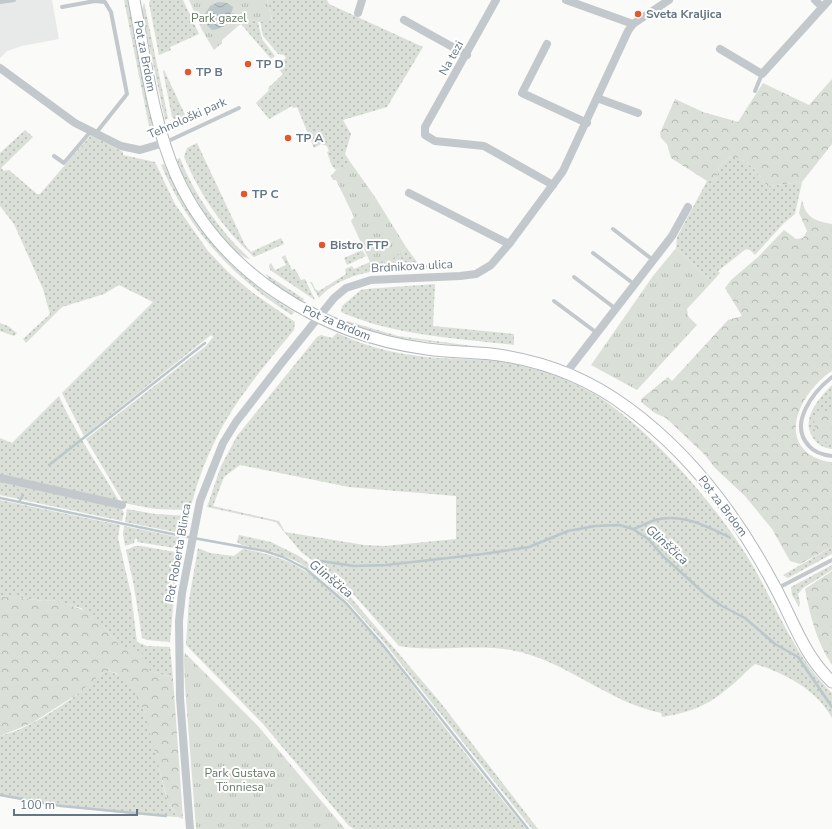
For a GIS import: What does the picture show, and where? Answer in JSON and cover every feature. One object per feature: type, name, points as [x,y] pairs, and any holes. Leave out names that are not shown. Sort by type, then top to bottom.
[{"type":"main road","name":"Pot za Brdom","points":[[134,0],[164,144],[176,175],[194,209],[220,243],[239,263],[272,290],[318,318],[364,336],[396,344],[434,350],[504,356],[527,361],[566,373],[596,387],[628,408],[669,441],[713,491],[745,536],[776,589],[807,653],[832,682]]},
{"type":"street","points":[[358,13],[362,0]]},
{"type":"street","name":"Na tezi","points":[[496,0],[425,127],[425,134],[431,140],[484,146],[552,185]]},
{"type":"street","points":[[566,0],[633,24]]},
{"type":"street","name":"Brdnikova ulica","points":[[318,318],[336,296],[355,284],[371,280],[476,274],[491,265],[509,244],[563,171],[587,123],[628,31],[633,24],[669,0]]},
{"type":"street","points":[[815,0],[822,7]]},
{"type":"street","points":[[720,49],[762,74],[829,0]]},
{"type":"street","points":[[404,20],[467,54]]},
{"type":"street","points":[[547,44],[522,93],[587,123]]},
{"type":"street","name":"Tehnološki park","points":[[0,68],[72,121],[129,149],[144,150],[164,144]]},
{"type":"street","points":[[597,98],[638,113]]},
{"type":"street","points":[[409,194],[509,244]]},
{"type":"street","points":[[566,373],[672,236],[688,207]]},
{"type":"street","name":"Pot Roberta Blinca","points":[[190,829],[180,698],[178,646],[182,593],[200,501],[215,460],[226,438],[251,402],[318,318]]},
{"type":"street","points":[[0,478],[122,505]]},
{"type":"lane","points":[[0,2],[14,0]]},
{"type":"lane","points":[[54,156],[64,163],[94,132],[127,94],[111,12],[105,2],[95,1],[62,7]]},
{"type":"lane","points":[[755,91],[762,74]]},
{"type":"lane","name":"Tehnološki park","points":[[164,144],[239,108]]},
{"type":"lane","points":[[613,229],[653,260]]},
{"type":"lane","points":[[593,253],[635,285]]},
{"type":"lane","points":[[574,277],[616,309]]},
{"type":"lane","points":[[554,301],[597,334]]},
{"type":"lane","points":[[832,377],[822,386],[810,402],[802,418],[801,430],[804,440],[812,448],[822,454],[832,456]]},
{"type":"lane","points":[[776,589],[832,560]]},
{"type":"shaded area","points":[[0,0],[52,0],[59,39],[22,46],[7,51],[0,58]]},
{"type":"green space","points":[[124,0],[128,0],[153,125],[149,126]]},
{"type":"green space","points":[[150,0],[183,0],[199,34],[170,47],[171,50],[159,55],[149,3]]},
{"type":"green space","name":"Park gazel","points":[[189,0],[267,0],[272,21],[258,22],[246,18],[222,40],[222,43],[214,50],[202,30]]},
{"type":"green space","points":[[267,0],[327,0],[329,4],[423,47],[387,107],[343,120],[351,134],[345,154],[351,163],[336,170],[332,166],[327,152],[329,151],[327,146],[321,144],[314,148],[297,107],[293,108],[292,106],[269,119],[256,103],[269,90],[268,88],[283,74],[273,63],[283,61],[286,58],[284,55],[278,54],[263,36],[260,21],[272,20]]},
{"type":"green space","points":[[144,2],[168,118],[165,120],[142,11]]},
{"type":"green space","points":[[246,18],[258,22],[262,39],[275,56],[271,59],[241,24],[237,27],[236,26]]},
{"type":"green space","points":[[164,70],[187,119],[177,121],[172,117]]},
{"type":"green space","points":[[832,79],[832,144],[802,182],[767,186],[752,167],[742,160],[731,156],[719,167],[717,178],[707,181],[671,158],[667,144],[661,138],[660,133],[675,99],[703,112],[738,122],[763,83],[809,105]]},
{"type":"green space","points":[[25,130],[33,137],[1,168],[4,171],[9,170],[37,194],[40,194],[91,135],[123,152],[123,155],[155,162],[175,204],[208,251],[228,272],[253,293],[295,322],[294,330],[250,384],[230,413],[210,451],[197,484],[190,510],[155,509],[124,503],[86,439],[206,346],[213,337],[211,335],[84,436],[62,393],[153,302],[119,285],[104,294],[62,307],[26,343],[23,339],[50,314],[43,289],[14,224],[0,206],[0,153]]},
{"type":"green space","points":[[197,143],[245,245],[251,252],[281,238],[284,244],[254,257],[232,235],[213,211],[197,185],[184,157],[187,148]]},
{"type":"green space","points":[[731,156],[742,160],[752,167],[767,186],[802,182],[795,214],[784,223],[755,255],[750,250],[746,249],[718,271],[720,273],[712,282],[676,248],[677,237],[707,181],[717,178],[719,167]]},
{"type":"green space","points":[[180,158],[193,186],[209,213],[250,259],[241,255],[230,245],[207,216],[187,183],[177,159]]},
{"type":"green space","points":[[351,163],[375,197],[406,247],[395,257],[371,264],[351,221],[354,217],[336,180],[333,180],[331,176],[336,170]]},
{"type":"green space","points":[[164,164],[179,196],[204,233],[217,249],[245,277],[294,312],[292,315],[250,285],[214,250],[199,231],[172,188],[161,165]]},
{"type":"green space","points":[[802,200],[806,211],[812,218],[821,222],[832,224],[832,371],[814,387],[806,398],[796,422],[796,433],[800,444],[809,454],[820,460],[832,462],[832,547],[800,564],[790,561],[772,529],[745,496],[666,418],[655,413],[641,402],[641,399],[668,377],[672,381],[728,320],[742,316],[725,288],[731,280],[758,257],[784,230],[796,239],[803,238],[807,231],[799,213]]},
{"type":"green space","points":[[406,247],[420,266],[448,264],[454,268],[382,270],[364,273],[348,278],[332,286],[319,298],[310,282],[312,282],[315,289],[319,291],[346,274],[345,269],[352,266],[354,269],[370,262],[371,264],[403,252]]},
{"type":"green space","points":[[676,248],[712,282],[687,309],[688,316],[697,325],[637,390],[591,365],[653,276]]},
{"type":"green space","points":[[362,250],[366,256],[347,265],[344,258]]},
{"type":"green space","points":[[285,255],[292,270],[295,269],[301,280],[305,279],[315,300],[270,270],[269,265],[271,263],[275,270],[286,265],[282,257]]},
{"type":"green space","points":[[266,274],[304,299],[302,302],[276,286]]},
{"type":"green space","points":[[435,284],[433,326],[514,334],[514,345],[448,338],[404,331],[362,320],[341,312],[342,306],[361,290]]},
{"type":"green space","points":[[347,321],[398,336],[487,348],[433,343],[398,337],[363,329],[346,323]]},
{"type":"green space","points":[[0,323],[8,326],[17,333],[14,336],[0,331]]},
{"type":"green space","points":[[337,333],[361,343],[400,353],[439,358],[498,361],[543,372],[564,379],[585,389],[631,421],[655,443],[701,493],[739,544],[753,566],[797,649],[819,679],[832,693],[832,718],[826,708],[809,691],[778,672],[755,664],[731,686],[712,700],[689,711],[662,717],[661,713],[641,708],[623,700],[568,671],[531,655],[498,648],[413,648],[399,646],[355,596],[332,575],[301,552],[276,522],[207,507],[221,466],[237,436],[317,337],[321,335],[332,338]],"holes":[[[240,465],[349,487],[456,496],[456,539],[385,546],[364,545],[285,532],[279,521],[213,506],[224,477]]]},
{"type":"green space","points":[[832,385],[832,449],[823,447],[816,441],[809,429],[809,422],[813,408]]},
{"type":"green space","points":[[59,396],[65,410],[119,501],[0,475],[0,438],[12,443]]},
{"type":"green space","points":[[818,413],[832,413],[832,443],[825,442],[815,433],[814,420]]},
{"type":"green space","points":[[0,480],[121,507],[124,513],[122,521],[0,495]]},
{"type":"green space","points":[[0,500],[120,525],[118,538],[131,594],[137,642],[147,646],[170,647],[173,678],[150,671],[127,649],[119,645],[103,626],[81,608],[52,600],[45,601],[0,596]]},
{"type":"green space","points":[[127,509],[155,514],[188,516],[185,534],[125,522]]},
{"type":"green space","points":[[124,526],[182,538],[181,549],[137,542],[137,539],[135,539],[134,543],[125,546],[123,534]]},
{"type":"green space","points":[[239,535],[271,542],[299,556],[347,593],[440,702],[538,829],[532,829],[382,640],[348,602],[316,574],[298,562],[274,552],[242,545],[237,542]]},
{"type":"green space","points":[[135,546],[181,553],[174,597],[170,642],[147,640],[142,638],[134,586],[126,550]]},
{"type":"green space","points":[[832,547],[832,554],[788,578],[783,575]]},
{"type":"green space","points":[[198,548],[210,553],[234,556],[243,549],[270,555],[302,569],[327,586],[371,632],[526,829],[354,829],[349,826],[263,724],[186,645],[189,600]]},
{"type":"green space","points":[[832,565],[832,570],[803,588],[798,594],[800,603],[799,607],[792,595],[791,587]]},
{"type":"green space","points":[[832,571],[832,665],[818,638],[809,609],[805,589]]},
{"type":"green space","points":[[0,596],[45,601],[52,600],[65,603],[93,614],[119,645],[142,653],[150,671],[173,678],[183,819],[178,817],[168,802],[144,710],[132,688],[116,673],[108,671],[101,674],[79,693],[32,723],[0,736]]},
{"type":"green space","name":"Park Gustava Tönniesa","points":[[185,653],[258,726],[345,829],[196,829],[185,685]]},
{"type":"green space","points":[[108,671],[123,678],[134,691],[143,708],[150,727],[163,786],[168,801],[178,817],[88,810],[0,796],[0,736],[21,729],[61,706],[79,693],[93,680]]},
{"type":"water","points":[[218,2],[227,3],[233,7],[227,22],[220,28],[212,30],[207,25],[205,14],[210,6]]},
{"type":"waterway","points":[[49,465],[205,343]]},
{"type":"waterway","name":"Glinščica","points":[[19,502],[23,495]]},
{"type":"waterway","name":"Glinščica","points":[[0,498],[177,535],[265,551],[283,557],[306,569],[346,603],[382,644],[528,829]]},
{"type":"waterway","points":[[633,529],[657,520],[678,518],[696,522],[729,537]]},
{"type":"waterway","name":"Glinščica","points":[[321,561],[354,566],[386,565],[483,554],[529,547],[568,531],[595,526],[619,525],[633,529],[648,539],[664,557],[705,594],[722,606],[745,618],[775,644],[798,657],[832,707]]},
{"type":"waterway","points":[[0,795],[61,806],[166,816]]},
{"type":"place","name":"Sveta Kraljica","points":[[638,14]]},
{"type":"place","name":"TP D","points":[[248,64]]},
{"type":"place","name":"TP B","points":[[188,72]]},
{"type":"place","name":"TP A","points":[[288,138]]},
{"type":"place","name":"TP C","points":[[244,194]]},
{"type":"place","name":"Bistro FTP","points":[[322,245]]}]
